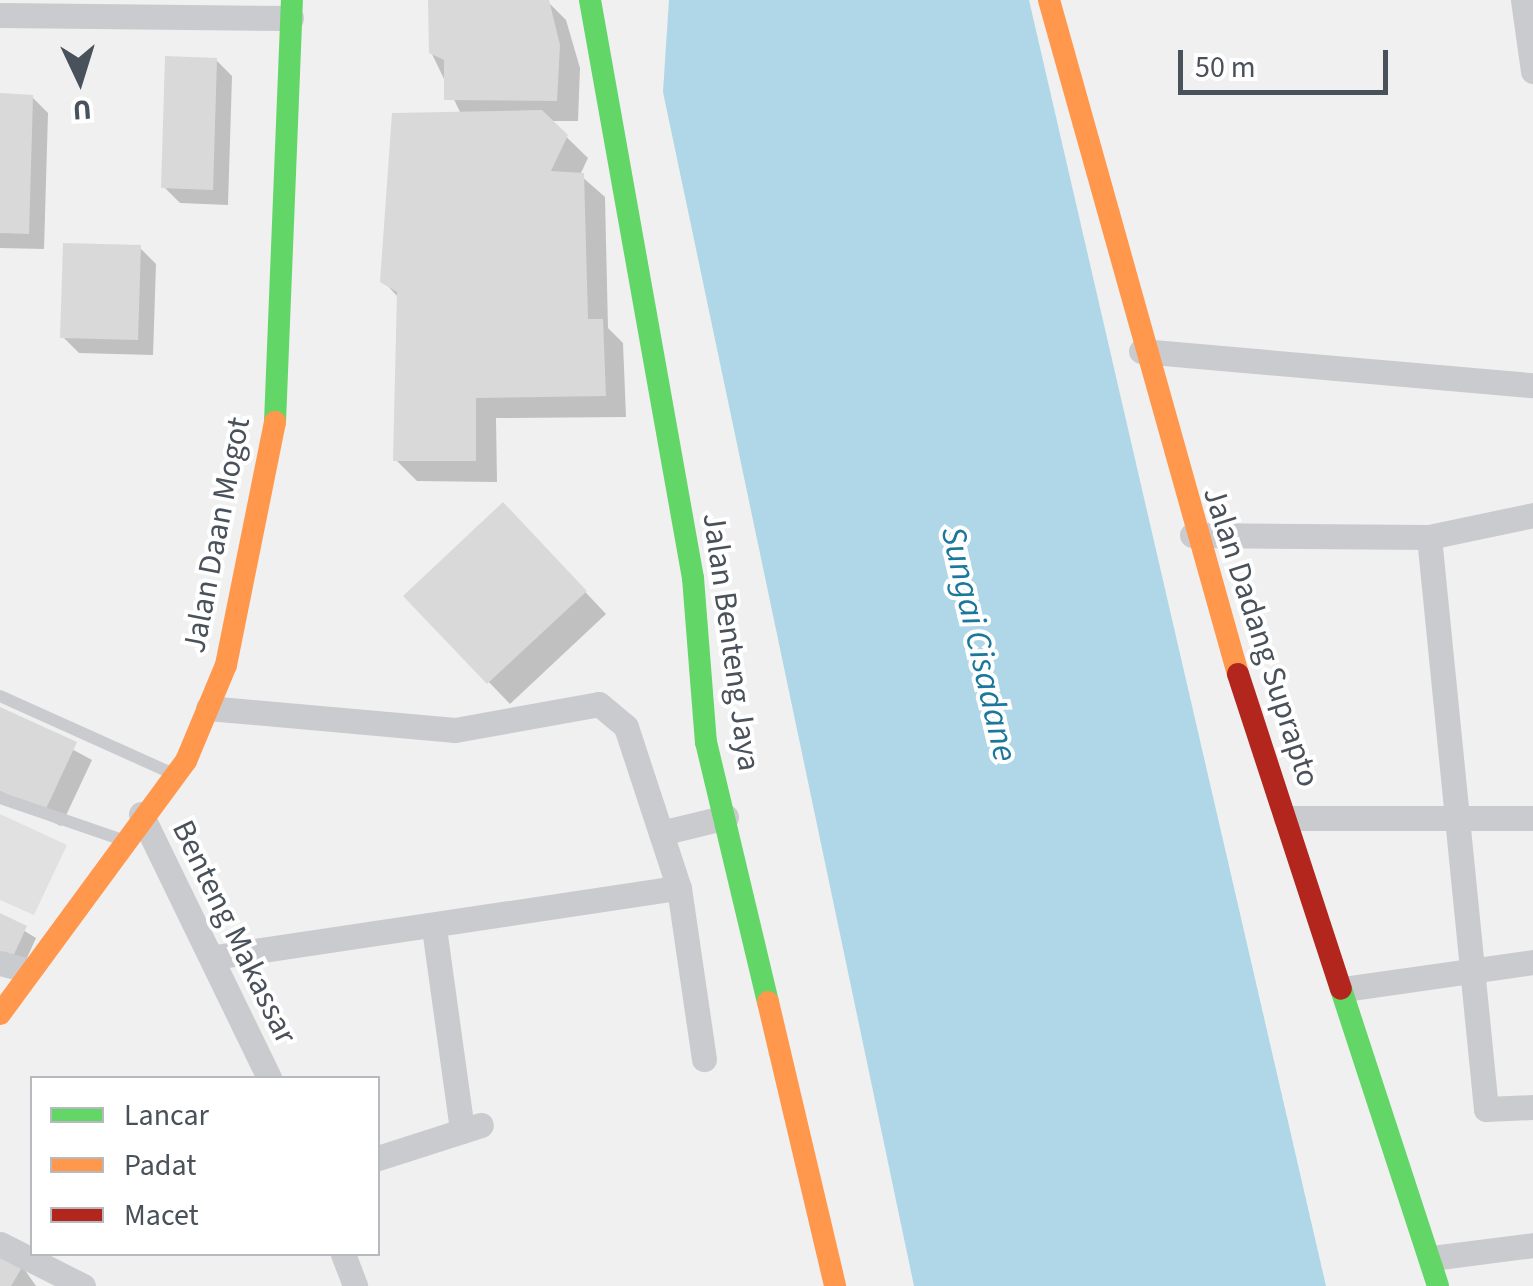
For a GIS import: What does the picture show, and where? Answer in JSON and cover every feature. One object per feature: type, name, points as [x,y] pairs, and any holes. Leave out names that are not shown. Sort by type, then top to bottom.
[{"type":"main road","name":"Jalan Benteng Jaya","points":[[590,0],[693,578],[706,742],[836,1286]]},
{"type":"main road","name":"Jalan Dadang Suprapto","points":[[1048,0],[1192,535],[1344,989],[1438,1286]]},
{"type":"main road","name":"Jalan Daan Mogot","points":[[0,1014],[27,970],[174,774],[226,665],[274,443],[291,9]]},
{"type":"street","points":[[1523,0],[1533,72]]},
{"type":"street","points":[[0,15],[291,9]]},
{"type":"street","points":[[1141,351],[1533,386]]},
{"type":"street","points":[[1192,535],[1429,537],[1533,515]]},
{"type":"street","points":[[1429,537],[1461,822],[1470,970],[1486,1109],[1533,1107]]},
{"type":"street","points":[[208,708],[455,730],[599,704],[626,727],[679,888],[704,1058]]},
{"type":"street","name":"Benteng Makassar","points":[[141,814],[215,957],[268,1076]]},
{"type":"street","points":[[661,833],[726,817]]},
{"type":"street","points":[[1286,818],[1461,822],[1533,818]]},
{"type":"street","points":[[215,957],[434,928],[679,888]]},
{"type":"street","points":[[380,1157],[471,1128],[434,928]]},
{"type":"street","points":[[1344,989],[1533,962]]},
{"type":"street","points":[[0,963],[27,970]]},
{"type":"street","points":[[0,1244],[83,1286]]},
{"type":"street","points":[[1432,1258],[1533,1246]]},
{"type":"street","points":[[343,1256],[355,1286]]},
{"type":"lane","points":[[0,696],[174,774]]},
{"type":"lane","points":[[0,798],[123,840]]},
{"type":"shaded area","points":[[0,814],[67,845],[34,915],[0,900]]},
{"type":"water","name":"Sungai Cisadane","points":[[669,0],[1029,0],[1326,1286],[914,1286],[663,92]]},
{"type":"building","points":[[428,0],[549,0],[560,45],[557,101],[444,100],[444,60],[429,53]]},
{"type":"building","points":[[165,56],[217,58],[213,190],[161,188]]},
{"type":"building","points":[[0,93],[33,95],[29,234],[0,233]]},
{"type":"building","points":[[542,110],[568,135],[551,171],[584,173],[588,319],[603,319],[606,396],[476,398],[476,461],[393,461],[397,292],[380,282],[392,113]]},
{"type":"building","points":[[63,243],[141,245],[138,340],[60,338]]},
{"type":"building","points":[[503,502],[587,591],[487,684],[403,596]]},
{"type":"building","points":[[0,707],[77,742],[45,811],[0,791]]},
{"type":"building","points":[[0,913],[27,926],[11,961],[0,956]]},
{"type":"building","points":[[0,1251],[24,1264],[11,1286],[0,1286]]},
{"type":"traffic: fast","points":[[275,422],[292,0]]},
{"type":"traffic: fast","points":[[590,0],[693,578],[706,742],[768,1002]]},
{"type":"traffic: fast","points":[[1341,989],[1438,1286]]},
{"type":"traffic: slow","points":[[1049,0],[1238,674]]},
{"type":"traffic: slow","points":[[0,1014],[186,761],[226,665],[275,422]]},
{"type":"traffic: slow","points":[[768,1002],[835,1286]]},
{"type":"traffic: jam","points":[[1238,674],[1341,989]]}]
